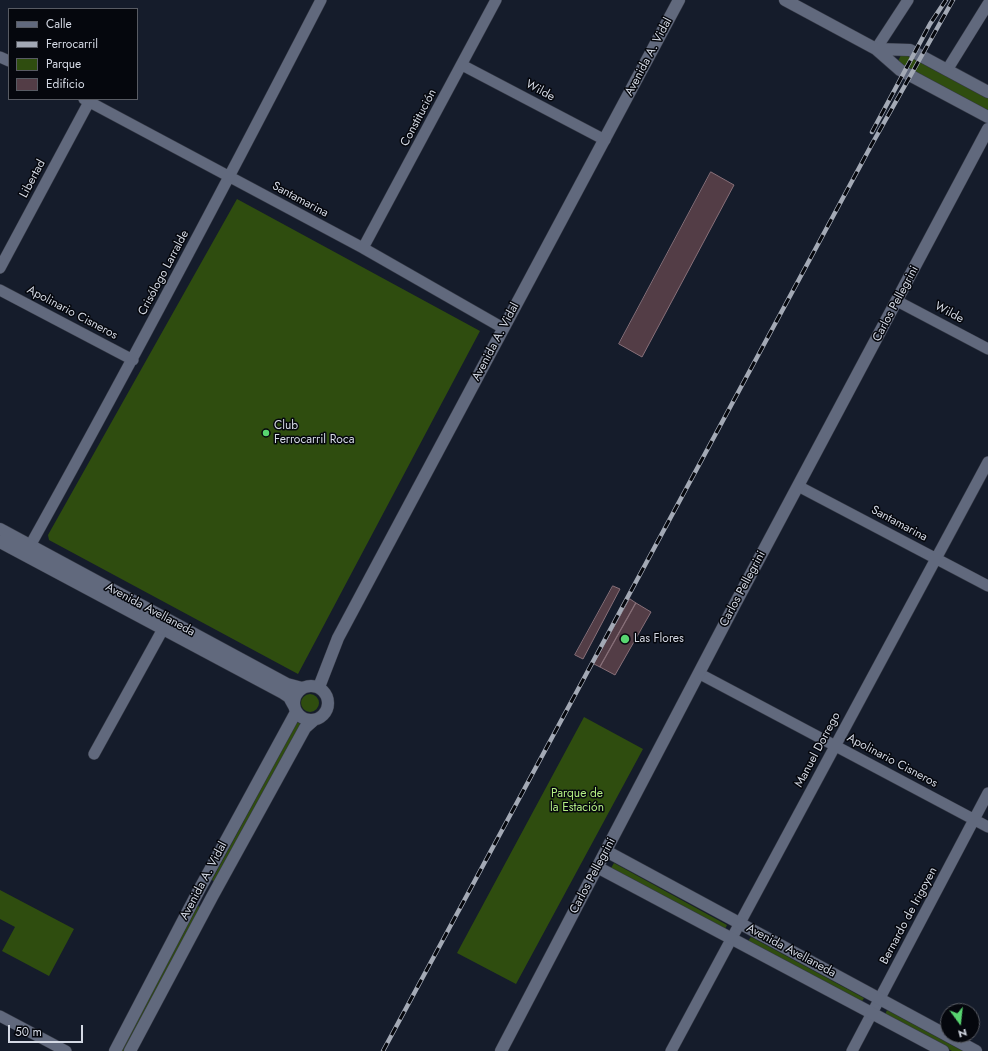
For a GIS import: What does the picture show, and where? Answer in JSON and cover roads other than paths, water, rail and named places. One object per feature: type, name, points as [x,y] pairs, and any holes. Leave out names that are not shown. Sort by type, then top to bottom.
[{"type":"street","name":"Crisólogo Larralde","points":[[28,550],[133,360],[321,0]]},
{"type":"street","name":"Constitución","points":[[363,248],[496,0]]},
{"type":"street","name":"Avenida A. Vidal","points":[[319,687],[338,638],[679,0]]},
{"type":"street","points":[[786,0],[876,49],[900,70],[988,117]]},
{"type":"street","points":[[876,49],[908,0]]},
{"type":"street","points":[[947,70],[988,4]]},
{"type":"street","points":[[876,49],[910,50],[988,92]]},
{"type":"street","name":"Wilde","points":[[462,65],[605,140]]},
{"type":"street","name":"Santamarina","points":[[87,100],[229,178],[363,248],[503,328]]},
{"type":"street","name":"Libertad","points":[[0,268],[87,100]]},
{"type":"street","name":"Carlos Pellegrini","points":[[504,1050],[597,867],[988,130]]},
{"type":"street","name":"Apolinario Cisneros","points":[[0,290],[133,360]]},
{"type":"street","name":"Wilde","points":[[897,301],[988,349]]},
{"type":"street","name":"Manuel Dorrego","points":[[671,1051],[988,462]]},
{"type":"street","name":"Santamarina","points":[[798,486],[988,586]]},
{"type":"street","name":"Avenida Avellaneda","points":[[0,529],[28,550],[165,624],[283,693],[288,697],[295,709]]},
{"type":"street","name":"Avenida Avellaneda","points":[[0,542],[28,550]]},
{"type":"street","points":[[94,754],[165,624]]},
{"type":"street","name":"Avenida Avellaneda","points":[[165,624],[287,684],[302,688]]},
{"type":"street","name":"Apolinario Cisneros","points":[[700,674],[988,827]]},
{"type":"street","points":[[308,686],[319,687],[327,695],[328,706],[324,715],[314,720],[304,718],[295,709],[295,696],[302,688],[308,686]]},
{"type":"street","name":"Avenida A. Vidal","points":[[115,1051],[295,709]]},
{"type":"street","name":"Avenida A. Vidal","points":[[130,1051],[212,897],[305,728],[314,720]]},
{"type":"street","name":"Bernardo de Irigoyen","points":[[852,1051],[988,793]]},
{"type":"street","name":"Avenida Avellaneda","points":[[606,851],[976,1051]]},
{"type":"street","name":"Avenida Avellaneda","points":[[597,867],[943,1051]]},
{"type":"street","points":[[199,890],[212,897]]},
{"type":"street","points":[[0,1016],[66,1051]]},
{"type":"railway","points":[[872,132],[930,24],[946,0]]},
{"type":"railway","points":[[383,1051],[872,144],[953,0]]},
{"type":"place","name":"Club Ferrocarril Roca","points":[[266,433]]},
{"type":"place","name":"Las Flores","points":[[625,639]]},
{"type":"park label","name":"Parque de la Estación","points":[[577,801]]}]
